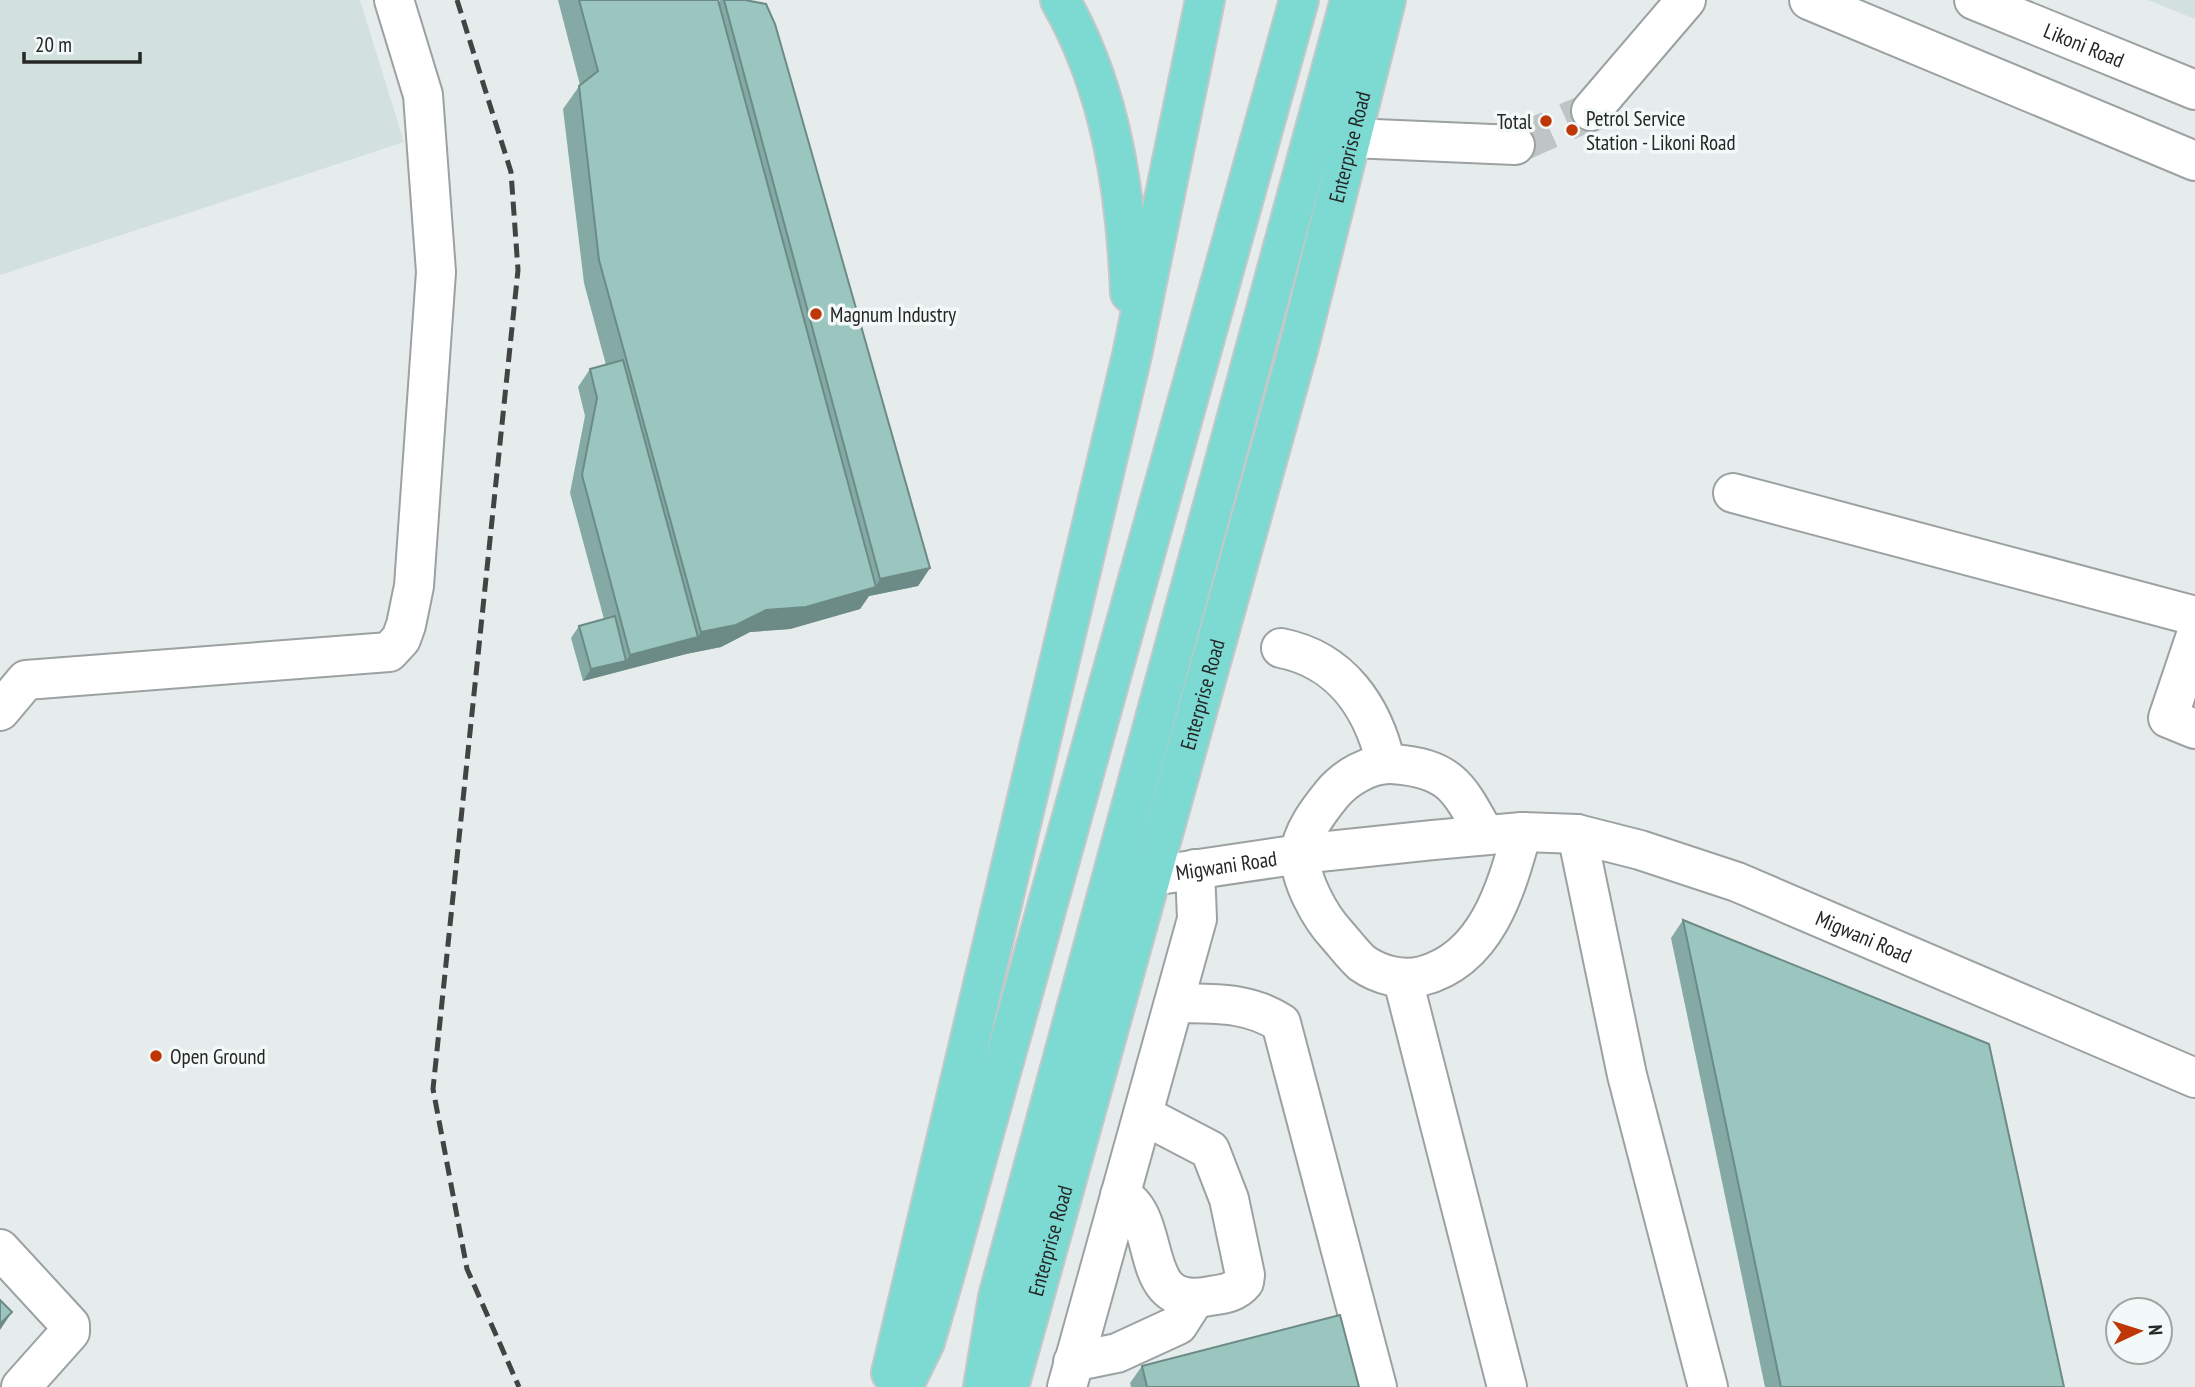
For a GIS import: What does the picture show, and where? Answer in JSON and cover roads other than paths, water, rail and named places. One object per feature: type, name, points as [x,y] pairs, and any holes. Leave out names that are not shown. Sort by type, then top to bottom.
[{"type":"main road","points":[[1060,0],[1075,25],[1101,95],[1120,174],[1128,255],[1132,355]]},
{"type":"main road","points":[[887,1387],[1132,355],[1205,0]]},
{"type":"main road","points":[[902,1387],[925,1342],[943,1282],[1299,0]]},
{"type":"main road","points":[[983,1387],[998,1297],[1350,0]]},
{"type":"main road","name":"Enterprise Road","points":[[1009,1387],[1299,346],[1386,0]]},
{"type":"street","points":[[0,711],[26,680],[389,652],[401,639],[414,586],[436,272],[423,95],[394,0]]},
{"type":"street","points":[[1591,111],[1686,0]]},
{"type":"street","points":[[1809,0],[2195,161]]},
{"type":"street","name":"Likoni Road","points":[[1974,0],[2195,90]]},
{"type":"street","points":[[1351,138],[1515,145]]},
{"type":"street","points":[[1733,493],[2195,616]]},
{"type":"street","points":[[2195,638],[2168,718],[2195,729]]},
{"type":"street","points":[[1281,648],[1307,653],[1356,693],[1382,744],[1386,764]]},
{"type":"street","points":[[1300,854],[1309,828],[1334,791],[1345,780],[1362,771],[1386,764],[1426,767],[1439,774],[1460,790],[1504,834],[1507,885],[1484,932],[1461,957],[1438,971],[1403,980],[1507,1387]]},
{"type":"street","name":"Migwani Road","points":[[1152,876],[1300,854],[1504,834],[1577,834],[1640,850],[1737,882],[2195,1078]]},
{"type":"street","points":[[1577,834],[1627,1075],[1707,1387]]},
{"type":"street","name":"Migwani Road","points":[[1300,854],[1310,895],[1330,928],[1363,963],[1403,980]]},
{"type":"street","points":[[1070,1374],[1197,919],[1195,869]]},
{"type":"street","points":[[1174,1003],[1240,1004],[1266,1013],[1281,1023],[1377,1387]]},
{"type":"street","points":[[1120,1195],[1136,1207],[1159,1276],[1169,1291],[1179,1298],[1194,1300],[1231,1292],[1244,1282],[1245,1275],[1229,1199],[1210,1150],[1143,1115]]},
{"type":"street","points":[[0,1249],[61,1311],[70,1325],[70,1332],[21,1387]]},
{"type":"street","points":[[1070,1374],[1178,1325],[1194,1300]]},
{"type":"tunnel","points":[[1515,145],[1591,111]]},
{"type":"railway","points":[[457,0],[511,172],[518,270],[433,1089],[467,1269],[519,1387]]},
{"type":"place","name":"Total","points":[[1546,121]]},
{"type":"place","name":"Petrol Service Station - Likoni Road","points":[[1572,130]]},
{"type":"place","name":"Magnum Industry","points":[[816,314]]},
{"type":"place","name":"Open Ground","points":[[156,1056]]}]
